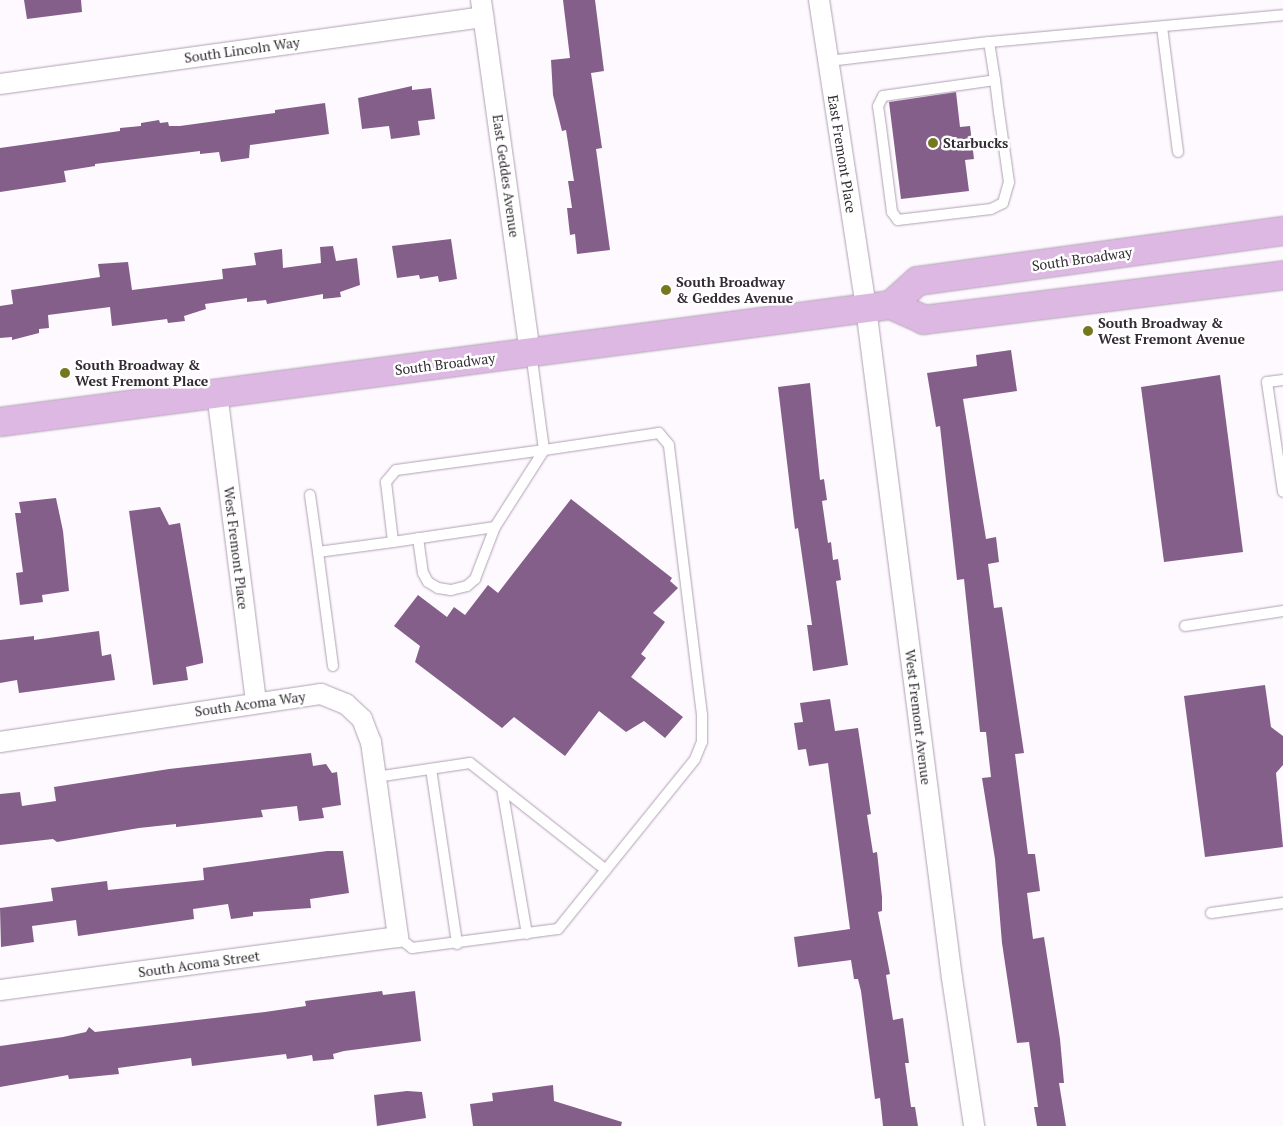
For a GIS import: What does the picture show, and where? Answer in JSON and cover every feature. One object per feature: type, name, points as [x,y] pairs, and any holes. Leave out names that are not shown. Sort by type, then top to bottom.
[{"type":"main road","name":"South Broadway","points":[[0,422],[878,307],[918,281],[1283,231]]},
{"type":"main road","points":[[878,307],[924,320],[1283,275]]},
{"type":"street","name":"East Fremont Place","points":[[820,0],[829,61],[878,307]]},
{"type":"street","name":"South Lincoln Way","points":[[0,84],[482,8]]},
{"type":"street","name":"East Geddes Avenue","points":[[482,8],[530,352]]},
{"type":"street","name":"West Fremont Avenue","points":[[878,307],[952,978],[974,1126]]},
{"type":"street","name":"West Fremont Place","points":[[217,394],[256,702]]},
{"type":"street","name":"South Acoma Way","points":[[0,742],[256,702],[321,694],[346,704],[368,728],[398,937]]},
{"type":"street","name":"South Acoma Street","points":[[0,990],[398,937]]},
{"type":"lane","points":[[829,61],[989,42],[1283,15]]},
{"type":"lane","points":[[1162,27],[1178,152]]},
{"type":"lane","points":[[989,42],[995,80],[1009,182],[1003,203],[991,209],[898,220],[892,212],[878,106],[883,96],[995,80]]},
{"type":"lane","points":[[418,538],[423,573],[428,582],[438,588],[451,590],[466,586],[475,579],[495,528],[544,450],[530,352]]},
{"type":"lane","points":[[1283,380],[1267,382],[1283,492]]},
{"type":"lane","points":[[393,542],[386,482],[396,470],[659,433],[668,446],[702,715],[702,742],[695,759],[558,929],[457,944],[412,948],[398,937]]},
{"type":"lane","points":[[310,495],[333,666]]},
{"type":"lane","points":[[318,552],[495,528]]},
{"type":"lane","points":[[1184,626],[1283,611]]},
{"type":"lane","points":[[376,778],[470,763],[606,870]]},
{"type":"lane","points":[[431,769],[457,944]]},
{"type":"lane","points":[[502,788],[527,934]]},
{"type":"lane","points":[[1211,913],[1283,903]]},
{"type":"building","points":[[24,0],[81,0],[82,12],[27,19]]},
{"type":"building","points":[[563,0],[595,0],[604,71],[591,73],[602,148],[596,149],[610,250],[577,254],[575,234],[570,235],[567,208],[572,208],[568,181],[574,181],[566,130],[562,131],[553,95],[551,60],[570,58]]},
{"type":"building","points":[[412,86],[412,90],[431,88],[435,119],[418,121],[420,135],[391,139],[389,126],[362,129],[358,98]]},
{"type":"building","name":"Starbucks","points":[[956,92],[960,127],[970,126],[974,159],[965,160],[969,191],[901,199],[889,102]]},
{"type":"building","points":[[325,103],[329,134],[250,145],[249,158],[221,162],[219,152],[200,154],[200,151],[95,164],[95,166],[64,171],[66,182],[0,192],[0,148],[120,131],[120,128],[141,126],[141,123],[159,120],[160,123],[168,122],[169,126],[180,126],[275,113],[275,110]]},
{"type":"building","points":[[451,239],[457,279],[439,282],[438,276],[420,279],[419,275],[397,278],[392,246]]},
{"type":"building","points":[[333,246],[336,261],[357,258],[360,285],[340,292],[341,297],[323,299],[323,294],[267,304],[266,300],[247,302],[247,298],[205,304],[206,309],[184,316],[185,321],[168,323],[167,319],[112,326],[110,307],[48,315],[49,328],[39,329],[39,333],[12,340],[12,337],[0,338],[0,306],[13,304],[11,290],[100,277],[98,264],[128,262],[132,290],[223,279],[222,269],[256,265],[254,253],[282,249],[283,268],[321,263],[320,247]]},
{"type":"building","points":[[1011,350],[1017,391],[963,399],[986,539],[996,537],[999,562],[988,564],[994,608],[1002,607],[1024,753],[1015,754],[1028,854],[1035,854],[1040,891],[1027,893],[1033,939],[1044,937],[1060,1039],[1064,1083],[1059,1083],[1066,1126],[1037,1126],[1034,1107],[1038,1107],[1029,1042],[1017,1043],[1002,943],[995,859],[982,778],[991,777],[986,732],[980,732],[964,579],[957,580],[940,426],[936,427],[927,373],[977,366],[976,355]]},
{"type":"building","points":[[1220,375],[1243,552],[1164,562],[1141,387]]},
{"type":"building","points":[[810,383],[820,480],[824,479],[827,500],[822,501],[828,543],[831,542],[833,560],[838,559],[841,580],[836,581],[848,665],[813,671],[807,625],[812,625],[798,528],[795,529],[778,387]]},
{"type":"building","points":[[56,498],[63,531],[69,591],[42,595],[43,602],[20,605],[16,573],[23,572],[15,513],[21,513],[19,502]]},
{"type":"building","points":[[571,499],[672,578],[670,581],[678,588],[653,613],[665,622],[641,654],[646,658],[631,677],[683,717],[665,738],[644,721],[626,732],[599,711],[565,756],[514,717],[502,728],[415,662],[420,646],[394,626],[418,595],[447,617],[454,607],[465,615],[488,585],[498,593]]},
{"type":"building","points":[[160,507],[169,525],[180,523],[203,663],[186,667],[188,680],[153,685],[129,511]]},
{"type":"building","points":[[99,631],[102,656],[111,654],[115,680],[19,693],[17,680],[0,683],[0,640],[34,636],[34,640]]},
{"type":"building","points":[[1265,685],[1271,727],[1283,736],[1283,765],[1276,773],[1283,847],[1205,857],[1184,696]]},
{"type":"building","points":[[830,699],[835,731],[858,728],[871,814],[867,815],[873,853],[877,852],[882,897],[882,911],[878,912],[890,974],[886,975],[893,1020],[903,1018],[909,1063],[905,1063],[911,1107],[915,1107],[918,1126],[883,1126],[880,1098],[875,1099],[861,991],[858,979],[854,979],[851,960],[798,967],[794,937],[850,929],[828,763],[809,766],[806,749],[798,750],[794,723],[803,722],[800,703]]},
{"type":"building","points":[[311,753],[313,766],[326,764],[332,773],[337,772],[341,805],[322,808],[324,818],[299,821],[297,806],[261,810],[263,817],[176,827],[176,824],[139,828],[57,842],[53,839],[0,845],[0,794],[20,792],[22,806],[56,801],[54,787],[169,769]]},
{"type":"building","points":[[327,851],[343,851],[349,893],[310,899],[311,908],[253,912],[253,916],[231,919],[228,904],[193,909],[194,919],[78,936],[76,920],[32,926],[34,942],[1,947],[0,908],[53,901],[51,888],[107,881],[108,890],[204,880],[203,868]]},
{"type":"building","points":[[382,991],[383,995],[415,991],[421,1041],[344,1051],[333,1054],[334,1059],[313,1061],[312,1055],[287,1059],[286,1054],[192,1066],[191,1058],[118,1068],[119,1074],[69,1079],[68,1075],[0,1087],[0,1046],[63,1037],[86,1032],[89,1027],[95,1032],[265,1012],[306,1006],[305,1001]]},
{"type":"building","points":[[553,1085],[554,1101],[622,1122],[621,1126],[473,1126],[470,1104],[493,1101],[492,1093]]},
{"type":"building","points":[[407,1091],[422,1092],[426,1118],[377,1126],[374,1095]]},
{"type":"place","name":"Starbucks","points":[[933,143]]},
{"type":"place","name":"South Broadway & Geddes Avenue","points":[[666,290]]},
{"type":"place","name":"South Broadway & West Fremont Avenue","points":[[1088,331]]},
{"type":"place","name":"South Broadway & West Fremont Place","points":[[65,373]]}]
